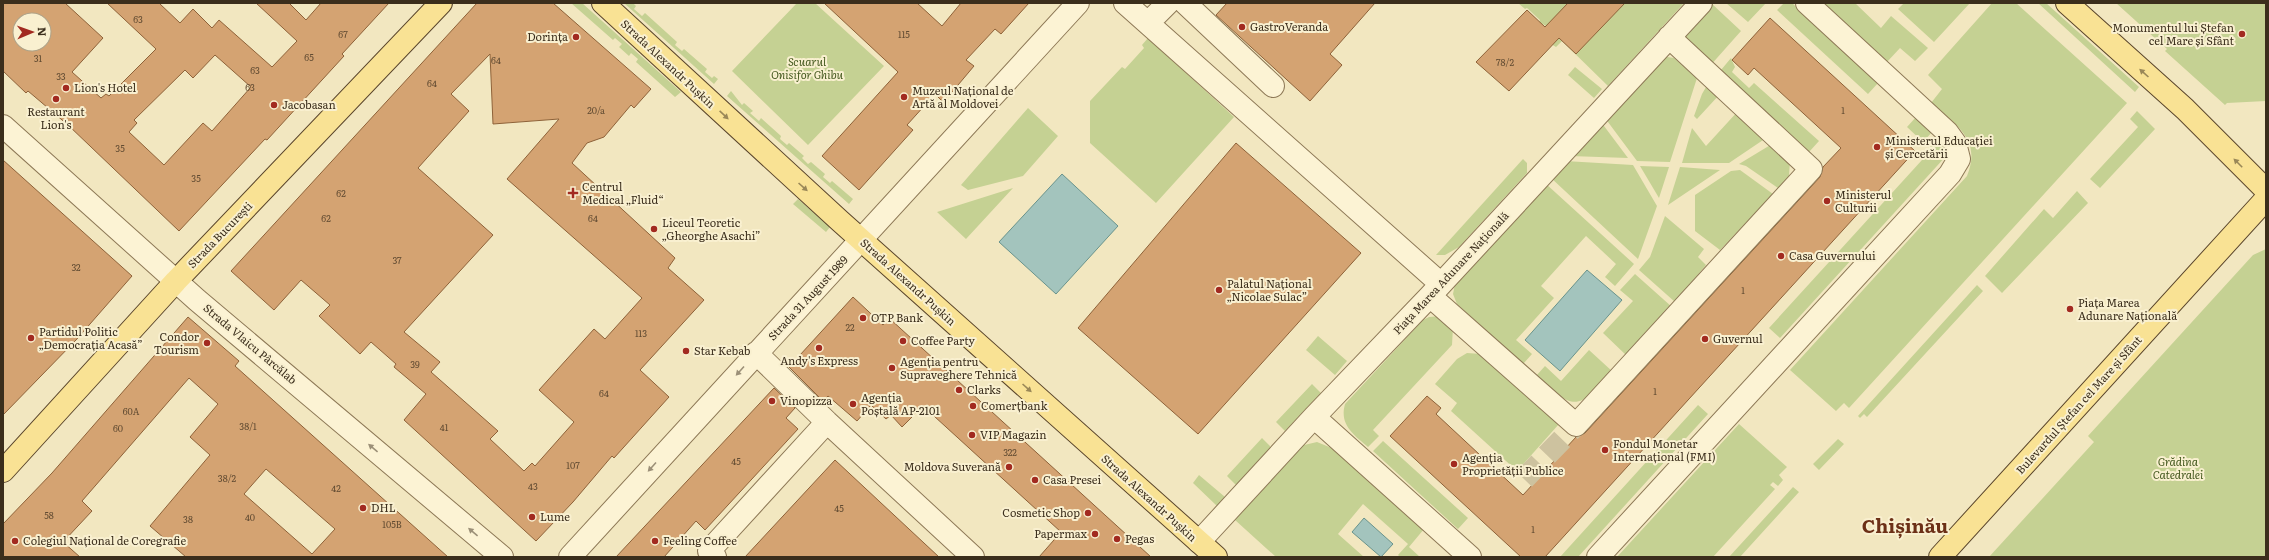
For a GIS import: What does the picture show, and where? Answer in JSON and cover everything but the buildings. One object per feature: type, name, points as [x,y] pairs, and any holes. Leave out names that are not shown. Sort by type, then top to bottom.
[{"type":"main road","name":"Strada București","points":[[3,471],[176,281],[441,3]]},
{"type":"main road","name":"Strada Alexandr Pușkin","points":[[603,3],[862,241],[1216,557]]},
{"type":"main road","points":[[2067,3],[2185,109],[2266,190]]},
{"type":"main road","name":"Bulevardul Ștefan cel Mare și Sfânt","points":[[1940,557],[2266,199]]},
{"type":"street","name":"Strada 31 August 1989","points":[[570,557],[756,353],[862,241],[1078,3]]},
{"type":"street","points":[[1125,3],[1436,290],[1576,425],[1811,169],[1669,38]]},
{"type":"street","points":[[1148,23],[1168,3]]},
{"type":"street","points":[[1185,3],[1273,86]]},
{"type":"street","name":"Piața Marea Adunare Națională","points":[[1199,542],[1314,416],[1436,290],[1701,3]]},
{"type":"street","points":[[1598,557],[1950,174],[1959,159],[1956,143],[1947,132],[1807,3]]},
{"type":"street","name":"Strada Vlaicu Pârcălab","points":[[3,126],[176,281],[502,557]]},
{"type":"street","points":[[756,353],[827,422],[973,557]]},
{"type":"street","points":[[1314,416],[1470,557]]},
{"type":"street","points":[[716,557],[709,551],[827,422]]},
{"type":"green space","points":[[571,3],[582,3],[681,92],[675,97],[636,62],[638,59],[631,53],[629,56],[619,47],[622,44],[615,38],[613,40]]},
{"type":"green space","points":[[624,3],[633,3],[636,6],[634,9],[642,16],[645,13],[677,42],[675,45],[682,51],[684,49],[707,69],[705,72],[712,78],[714,76],[718,79],[714,84]]},
{"type":"green space","name":"Scuarul Onisifor Ghibu","points":[[797,3],[815,3],[884,66],[808,145],[732,71]]},
{"type":"green space","points":[[1518,3],[1684,3],[1608,86],[1562,41],[1556,47],[1551,44],[1546,26],[1539,22],[1540,20],[1527,8],[1525,9]]},
{"type":"green space","points":[[1711,3],[1741,31],[1709,67],[1677,38]]},
{"type":"green space","points":[[1726,3],[1766,3],[1748,22]]},
{"type":"green space","points":[[1784,3],[1792,3],[1878,83],[1868,94],[1777,10]]},
{"type":"green space","points":[[1823,3],[1855,3],[1881,28],[1891,16],[1928,48],[1915,61],[1900,48],[1887,62]]},
{"type":"green space","points":[[1904,3],[1970,3],[1934,42],[1898,9]]},
{"type":"green space","points":[[1992,3],[2016,3],[2127,103],[1849,408],[1844,403],[1836,411],[1790,370],[1967,176],[1971,163],[1969,142],[1957,126],[1931,103],[1942,89],[1928,75]]},
{"type":"green space","points":[[2038,3],[2046,3],[2139,87],[2135,92]]},
{"type":"green space","points":[[2116,3],[2266,3],[2266,101],[2227,103],[2225,105],[2165,51],[2167,49]]},
{"type":"green space","points":[[1148,38],[1234,117],[1156,203],[1090,143],[1090,101],[1122,67],[1125,69],[1144,48],[1142,45]]},
{"type":"green space","points":[[1662,58],[1674,58],[1697,78],[1670,162],[1637,161],[1605,118]]},
{"type":"green space","points":[[1731,58],[1735,67],[1732,72],[1749,88],[1754,83],[1819,141],[1809,152],[1716,76]]},
{"type":"green space","points":[[1575,67],[1602,89],[1594,98],[1568,75]]},
{"type":"green space","points":[[1709,82],[1720,94],[1697,119],[1694,116],[1702,94]]},
{"type":"green space","points":[[731,91],[742,105],[744,103],[753,111],[750,113],[759,121],[761,118],[781,136],[780,139],[787,145],[789,143],[804,156],[802,158],[808,164],[811,162],[825,174],[823,177],[830,183],[832,181],[853,199],[849,204],[727,96]]},
{"type":"green space","points":[[1028,108],[1058,136],[1023,176],[968,190],[961,185]]},
{"type":"green space","points":[[1739,110],[1769,136],[1729,163],[1682,163],[1692,128],[1706,146]]},
{"type":"green space","points":[[2137,111],[2155,129],[2100,188],[2090,179],[2138,127],[2130,119]]},
{"type":"green space","points":[[1917,116],[1933,131],[1923,142],[1907,127]]},
{"type":"green space","points":[[1601,122],[1628,158],[1570,156]]},
{"type":"green space","points":[[1939,132],[1949,150],[1947,155],[1780,338],[1769,328],[1932,149],[1928,144]]},
{"type":"green space","points":[[1772,144],[1790,160],[1789,176],[1778,188],[1746,166],[1739,164]]},
{"type":"green space","points":[[1523,159],[1527,163],[1527,173],[1459,247],[1445,255],[1436,255]]},
{"type":"green space","points":[[1565,161],[1633,165],[1657,206],[1638,259],[1550,177]]},
{"type":"green space","points":[[1640,166],[1669,167],[1659,198]]},
{"type":"green space","points":[[1680,167],[1720,170],[1668,205]]},
{"type":"green space","points":[[1740,170],[1773,194],[1720,250],[1695,231],[1695,195],[1731,171]]},
{"type":"green space","points":[[1545,183],[1634,264],[1615,286],[1605,277],[1616,264],[1586,236],[1541,286],[1554,298],[1516,340],[1532,354],[1523,364],[1457,304],[1453,294],[1455,284]]},
{"type":"green space","points":[[1013,188],[966,239],[937,212]]},
{"type":"green space","points":[[2077,191],[2088,203],[2002,293],[1985,276],[2044,209],[2053,218]]},
{"type":"green space","points":[[798,199],[830,227],[826,232],[793,204]]},
{"type":"green space","points":[[1665,216],[1704,249],[1698,257],[1706,265],[1675,302],[1639,270],[1650,257]]},
{"type":"green space","name":"Grădina Catedralei","points":[[2266,249],[2266,557],[1989,557],[2094,442],[2088,436],[2253,255]]},
{"type":"green space","points":[[1635,274],[1672,307],[1627,356],[1603,333],[1633,301],[1620,290]]},
{"type":"green space","points":[[1977,285],[1983,291],[1867,417],[1864,414],[1860,418],[1858,416]]},
{"type":"green space","points":[[1441,316],[1453,327],[1452,345],[1373,430],[1379,436],[1368,447],[1353,434],[1346,424],[1344,418],[1345,404],[1423,320],[1429,317]]},
{"type":"green space","points":[[1318,336],[1347,361],[1335,375],[1306,350]]},
{"type":"green space","points":[[1589,350],[1613,372],[1591,394],[1583,399],[1576,402],[1568,401],[1549,388],[1536,376],[1545,366],[1561,381]]},
{"type":"green space","points":[[1467,353],[1481,354],[1559,424],[1517,471],[1451,411],[1457,403],[1435,384],[1457,359]]},
{"type":"green space","points":[[1312,384],[1321,393],[1285,431],[1276,422]]},
{"type":"green space","points":[[1698,405],[1708,414],[1578,557],[1560,557]]},
{"type":"green space","points":[[1739,424],[1787,467],[1779,475],[1783,480],[1778,486],[1773,482],[1770,485],[1775,489],[1713,557],[1617,557]]},
{"type":"green space","points":[[1262,438],[1271,447],[1236,485],[1227,476]]},
{"type":"green space","points":[[1838,439],[1844,444],[1819,470],[1813,464]]},
{"type":"green space","points":[[1383,441],[1468,518],[1458,529],[1373,451]]},
{"type":"green space","points":[[1317,442],[1334,449],[1424,529],[1409,547],[1420,557],[1400,557],[1398,555],[1408,544],[1363,504],[1338,534],[1364,557],[1276,557],[1235,520],[1291,454],[1300,446]]},
{"type":"green space","points":[[1199,475],[1225,497],[1217,506],[1193,483]]},
{"type":"green space","points":[[1793,487],[1799,492],[1740,557],[1729,557]]},
{"type":"water","points":[[1062,174],[1118,226],[1056,294],[999,242]]},
{"type":"water","points":[[1587,270],[1622,300],[1560,371],[1525,340]]},
{"type":"water","points":[[1364,518],[1393,544],[1381,557],[1352,532]]},
{"type":"tunnel","points":[[1524,479],[1576,425]]},
{"type":"place","name":"GastroVeranda","points":[[1242,27]]},
{"type":"place","name":"Monumentul lui Ștefan cel Mare și Sfânt","points":[[2242,34]]},
{"type":"place","name":"Dorința","points":[[576,37]]},
{"type":"place","name":"Lion's Hotel","points":[[66,88]]},
{"type":"place","name":"Muzeul Național de Artă al Moldovei","points":[[904,97]]},
{"type":"place","name":"Restaurant Lion's","points":[[56,99]]},
{"type":"place","name":"Jacobasan","points":[[274,105]]},
{"type":"place","name":"Ministerul Educației și Cercetării","points":[[1877,147]]},
{"type":"place","name":"Centrul Medical „Fluid“","points":[[573,193]]},
{"type":"place","name":"Ministerul Culturii","points":[[1827,201]]},
{"type":"place","name":"Liceul Teoretic „Gheorghe Asachi”","points":[[654,229]]},
{"type":"place","name":"Casa Guvernului","points":[[1781,256]]},
{"type":"place","name":"Palatul Național „Nicolae Sulac”","points":[[1219,290]]},
{"type":"place","name":"Piața Marea Adunare Națională","points":[[2070,309]]},
{"type":"place","name":"OTP Bank","points":[[863,318]]},
{"type":"place","name":"Partidul Politic „Democrația Acasă”","points":[[31,338]]},
{"type":"place","name":"Guvernul","points":[[1705,339]]},
{"type":"place","name":"Coffee Party","points":[[903,341]]},
{"type":"place","name":"Condor Tourism","points":[[207,343]]},
{"type":"place","name":"Andy's Express","points":[[819,348]]},
{"type":"place","name":"Star Kebab","points":[[686,351]]},
{"type":"place","name":"Agenția pentru Supraveghere Tehnică","points":[[892,368]]},
{"type":"place","name":"Clarks","points":[[959,390]]},
{"type":"place","name":"Vinopizza","points":[[772,401]]},
{"type":"place","name":"Agenția Poștală AP-2101","points":[[853,404]]},
{"type":"place","name":"Comerțbank","points":[[973,406]]},
{"type":"place","name":"VIP Magazin","points":[[972,435]]},
{"type":"place","name":"Fondul Monetar Internațional (FMI)","points":[[1605,450]]},
{"type":"place","name":"Agenția Proprietății Publice","points":[[1454,464]]},
{"type":"place","name":"Moldova Suverană","points":[[1009,467]]},
{"type":"place","name":"Casa Presei","points":[[1035,480]]},
{"type":"place","name":"DHL","points":[[363,508]]},
{"type":"place","name":"Cosmetic Shop","points":[[1088,513]]},
{"type":"place","name":"Lume","points":[[532,517]]},
{"type":"place","name":"Papermax","points":[[1095,534]]},
{"type":"place","name":"Pegas","points":[[1117,539]]},
{"type":"place","name":"Colegiul Național de Coregrafie","points":[[15,541]]},
{"type":"place","name":"Feeling Coffee","points":[[655,541]]},
{"type":"district","name":"Chișinău","points":[[1905,526]]}]
